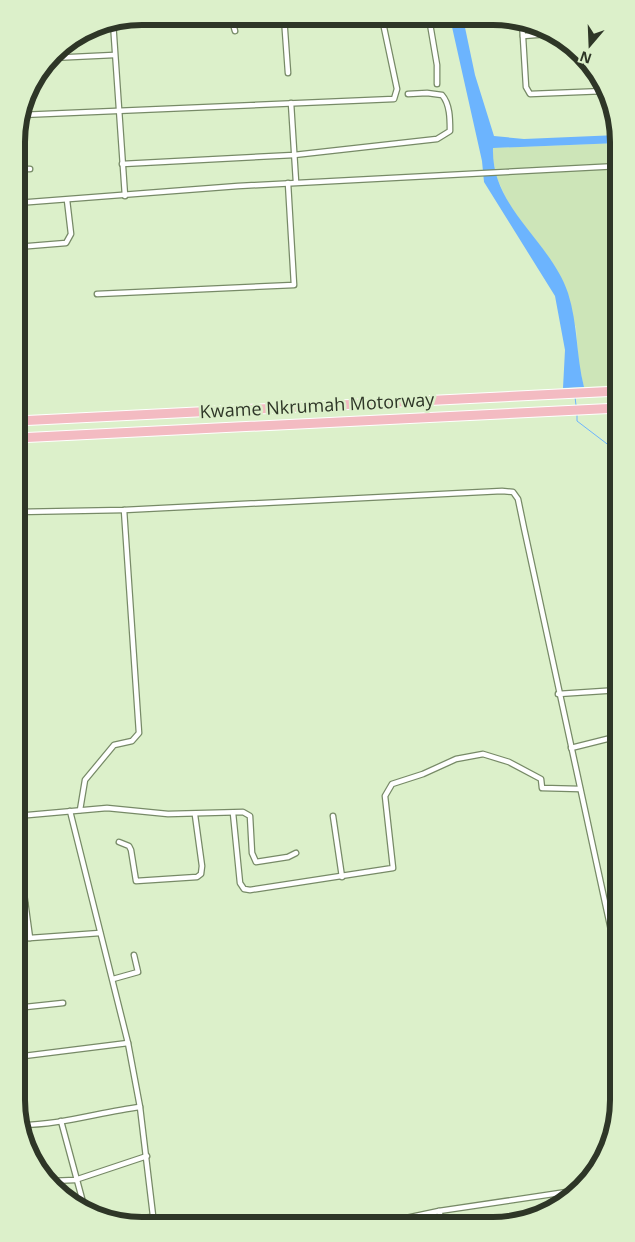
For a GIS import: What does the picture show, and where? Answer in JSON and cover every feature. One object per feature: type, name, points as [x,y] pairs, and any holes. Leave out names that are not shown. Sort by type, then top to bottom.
[{"type":"highway","name":"Kwame Nkrumah Motorway","points":[[25,421],[610,391]]},
{"type":"highway","name":"Kwame Nkrumah Motorway","points":[[25,438],[610,408]]},
{"type":"street","points":[[234,25],[235,31]]},
{"type":"street","points":[[285,25],[288,73]]},
{"type":"street","points":[[28,115],[394,98],[397,89],[383,25]]},
{"type":"street","points":[[430,25],[437,65],[437,84]]},
{"type":"street","points":[[113,29],[125,196]]},
{"type":"street","points":[[523,29],[526,87],[530,94],[598,91]]},
{"type":"street","points":[[523,36],[540,35]]},
{"type":"street","points":[[62,58],[114,55]]},
{"type":"street","points":[[122,164],[294,155],[437,139],[447,135],[450,131],[447,100],[442,95],[428,93],[408,94]]},
{"type":"street","points":[[291,103],[296,182]]},
{"type":"street","points":[[25,203],[296,182],[610,166]]},
{"type":"street","points":[[25,169],[30,169]]},
{"type":"street","points":[[97,294],[294,285],[288,183]]},
{"type":"street","points":[[25,246],[66,243],[71,234],[67,200]]},
{"type":"street","points":[[25,512],[124,510],[502,491],[513,492],[518,499],[558,694],[610,930]]},
{"type":"street","points":[[80,810],[85,780],[114,745],[132,741],[139,733],[124,510]]},
{"type":"street","points":[[558,694],[610,691]]},
{"type":"street","points":[[571,748],[609,739]]},
{"type":"street","points":[[233,813],[240,883],[244,889],[342,877],[394,868],[385,796],[392,784],[423,774],[456,759],[483,754],[509,762],[541,779],[542,788],[580,789]]},
{"type":"street","points":[[25,815],[118,808],[195,815],[243,812],[250,816],[252,853],[256,862],[288,857],[296,853]]},
{"type":"street","points":[[70,811],[128,1043],[140,1107],[153,1217]]},
{"type":"street","points":[[119,842],[129,846],[131,850],[136,881],[197,877],[201,874],[202,866],[195,815]]},
{"type":"street","points":[[333,816],[342,877]]},
{"type":"street","points":[[25,903],[30,938]]},
{"type":"street","points":[[25,938],[100,933]]},
{"type":"street","points":[[113,980],[138,972],[134,955]]},
{"type":"street","points":[[25,1007],[63,1003]]},
{"type":"street","points":[[25,1056],[128,1043]]},
{"type":"street","points":[[28,1124],[61,1121],[100,1112],[140,1107]]},
{"type":"street","points":[[61,1121],[75,1180],[82,1200]]},
{"type":"street","points":[[57,1181],[75,1180],[146,1156]]},
{"type":"street","points":[[411,1217],[565,1192]]},
{"type":"street","points":[[439,1211],[441,1217]]},
{"type":"shaded area","points":[[610,143],[610,386],[584,387],[579,367],[576,327],[524,227],[509,205],[497,178],[493,160],[493,148]]},
{"type":"water","points":[[452,25],[464,25],[475,75],[494,136],[524,139],[610,135],[610,143],[493,148],[495,169],[501,189],[560,274],[568,293],[574,316],[584,387],[563,388],[565,350],[555,296],[484,182],[482,161]]},
{"type":"waterway","points":[[575,397],[576,405]]},
{"type":"waterway","points":[[577,414],[577,421],[610,446]]}]
